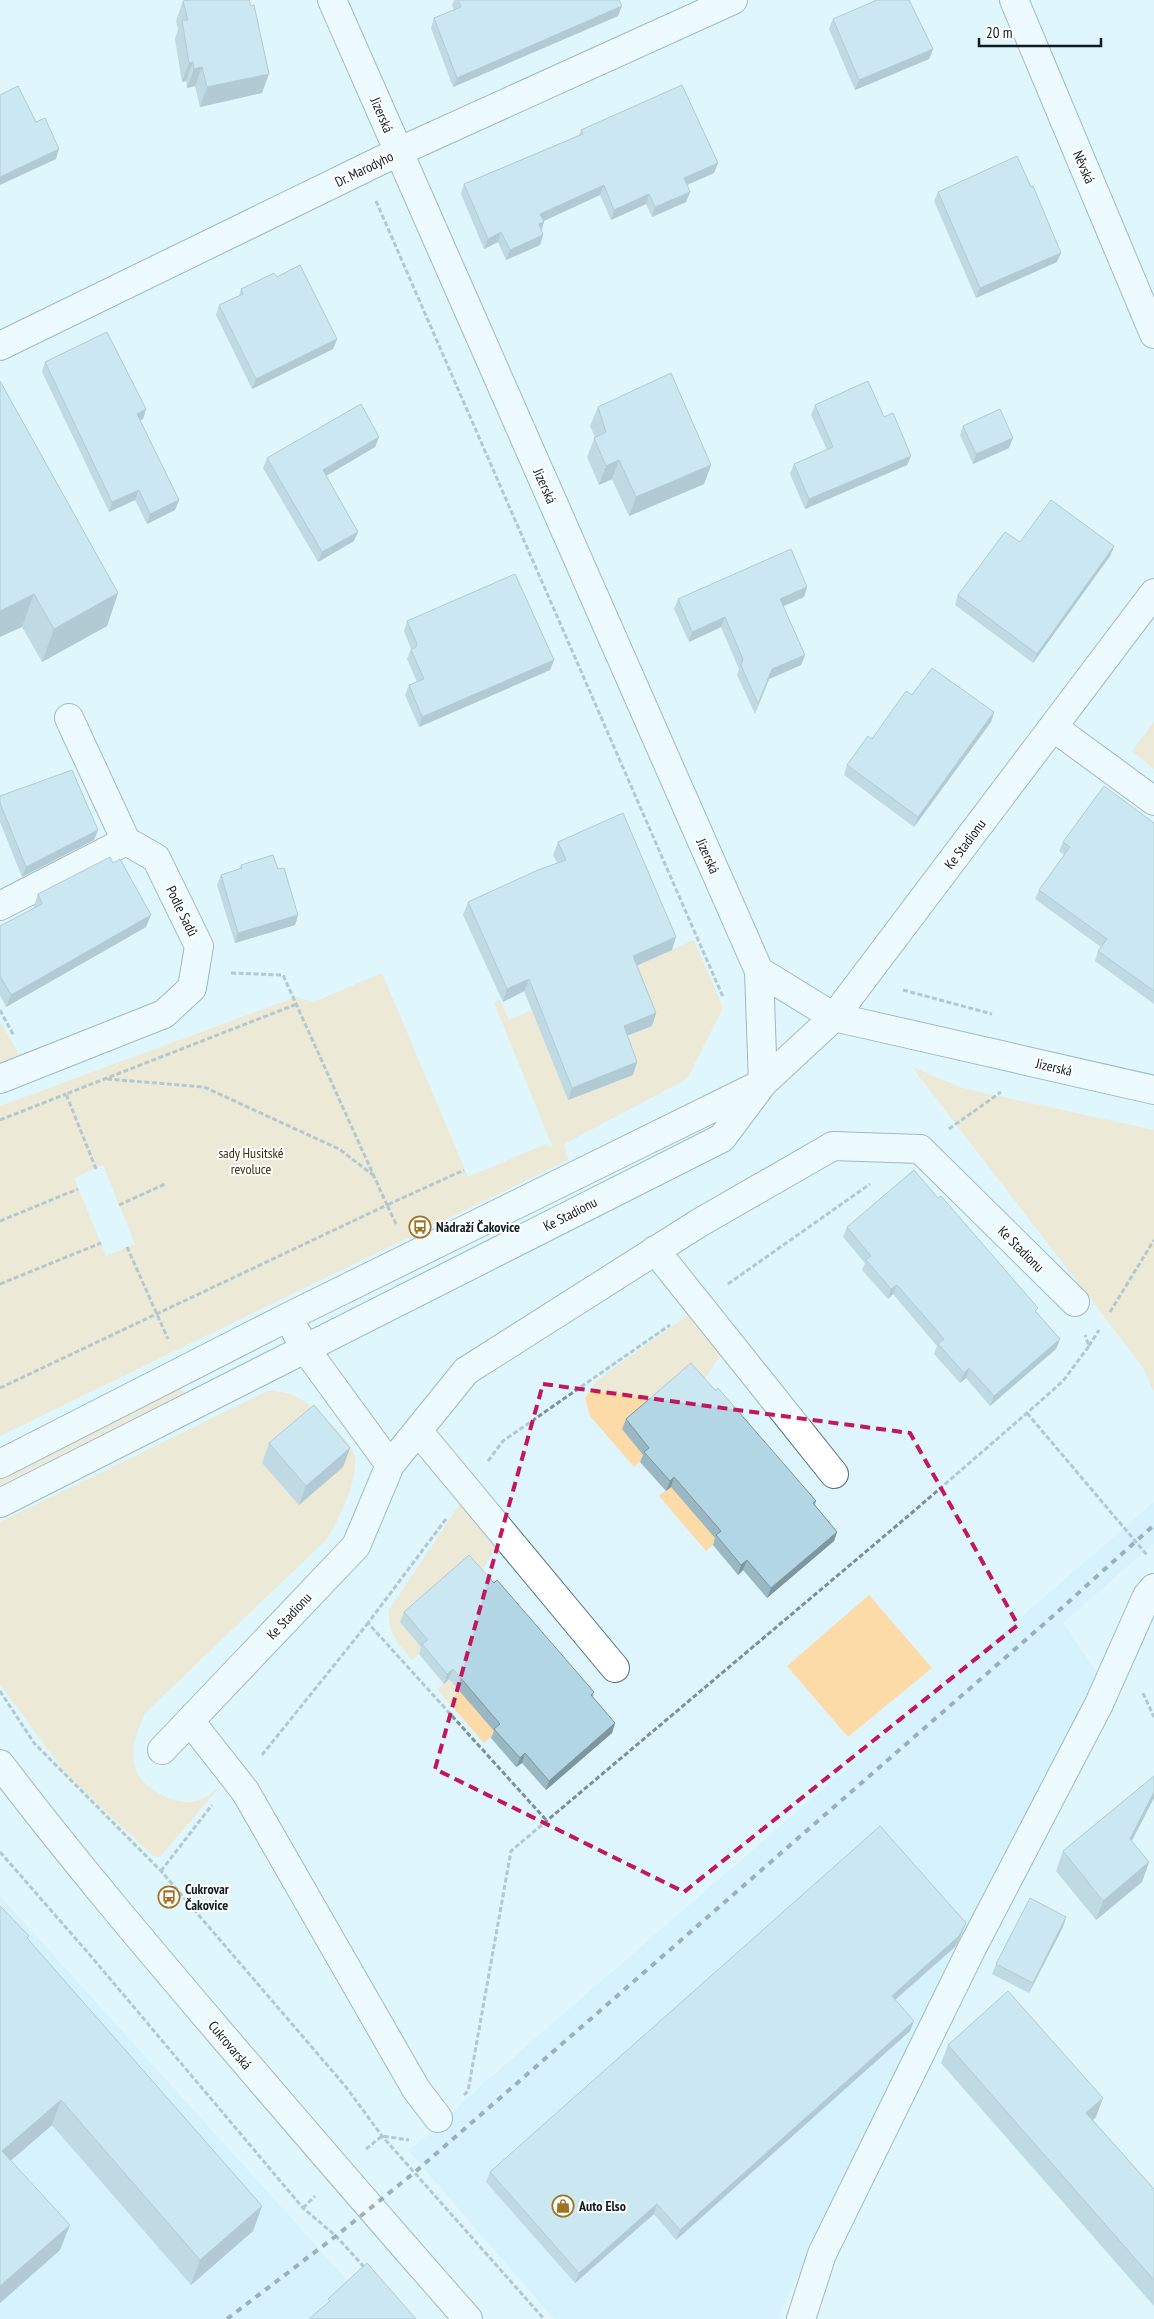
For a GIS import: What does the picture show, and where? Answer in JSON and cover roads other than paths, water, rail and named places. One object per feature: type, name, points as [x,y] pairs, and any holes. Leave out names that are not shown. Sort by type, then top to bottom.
[{"type":"street","name":"Jizerská","points":[[332,0],[759,971],[763,1083]]},
{"type":"street","name":"Dr. Marodyho","points":[[0,346],[398,152],[733,0]]},
{"type":"street","name":"Něvská","points":[[1014,0],[1154,334]]},
{"type":"street","name":"Ke Stadionu","points":[[0,1502],[304,1347],[722,1138],[763,1083],[834,1017],[1154,593]]},
{"type":"street","points":[[0,906],[126,842],[69,718]]},
{"type":"street","points":[[1053,727],[1154,802]]},
{"type":"street","name":"Podle Sadů","points":[[0,1079],[164,1014],[192,988],[199,946],[156,858],[126,842]]},
{"type":"street","name":"Jizerská","points":[[759,971],[834,1017],[1154,1090]]},
{"type":"street","name":"Ke Stadionu","points":[[0,1464],[288,1317],[763,1083]]},
{"type":"street","name":"Ke Stadionu","points":[[162,1750],[356,1546],[390,1465],[466,1371],[699,1222],[833,1146],[920,1149],[1075,1302]]},
{"type":"street","points":[[655,1250],[834,1474]]},
{"type":"street","points":[[288,1317],[304,1347],[390,1465]]},
{"type":"street","points":[[418,1431],[615,1668]]},
{"type":"street","points":[[801,2319],[822,2254],[972,1948],[1099,1704],[1147,1596],[1154,1588]]},
{"type":"street","points":[[190,1721],[245,1791],[416,2088],[438,2118]]},
{"type":"street","name":"Cukrovarská","points":[[0,1764],[50,1830],[119,1914],[339,2173],[468,2319]]},
{"type":"railway","points":[[227,2319],[336,2236],[415,2172],[1045,1623],[1154,1525]]},
{"type":"place","name":"Nádraží Čakovice","points":[[420,1227]]},
{"type":"place","name":"Cukrovar Čakovice","points":[[169,1897]]},
{"type":"place","name":"Auto Elso","points":[[563,2206]]},
{"type":"park label","name":"sady Husitské revoluce","points":[[251,1162]]}]
